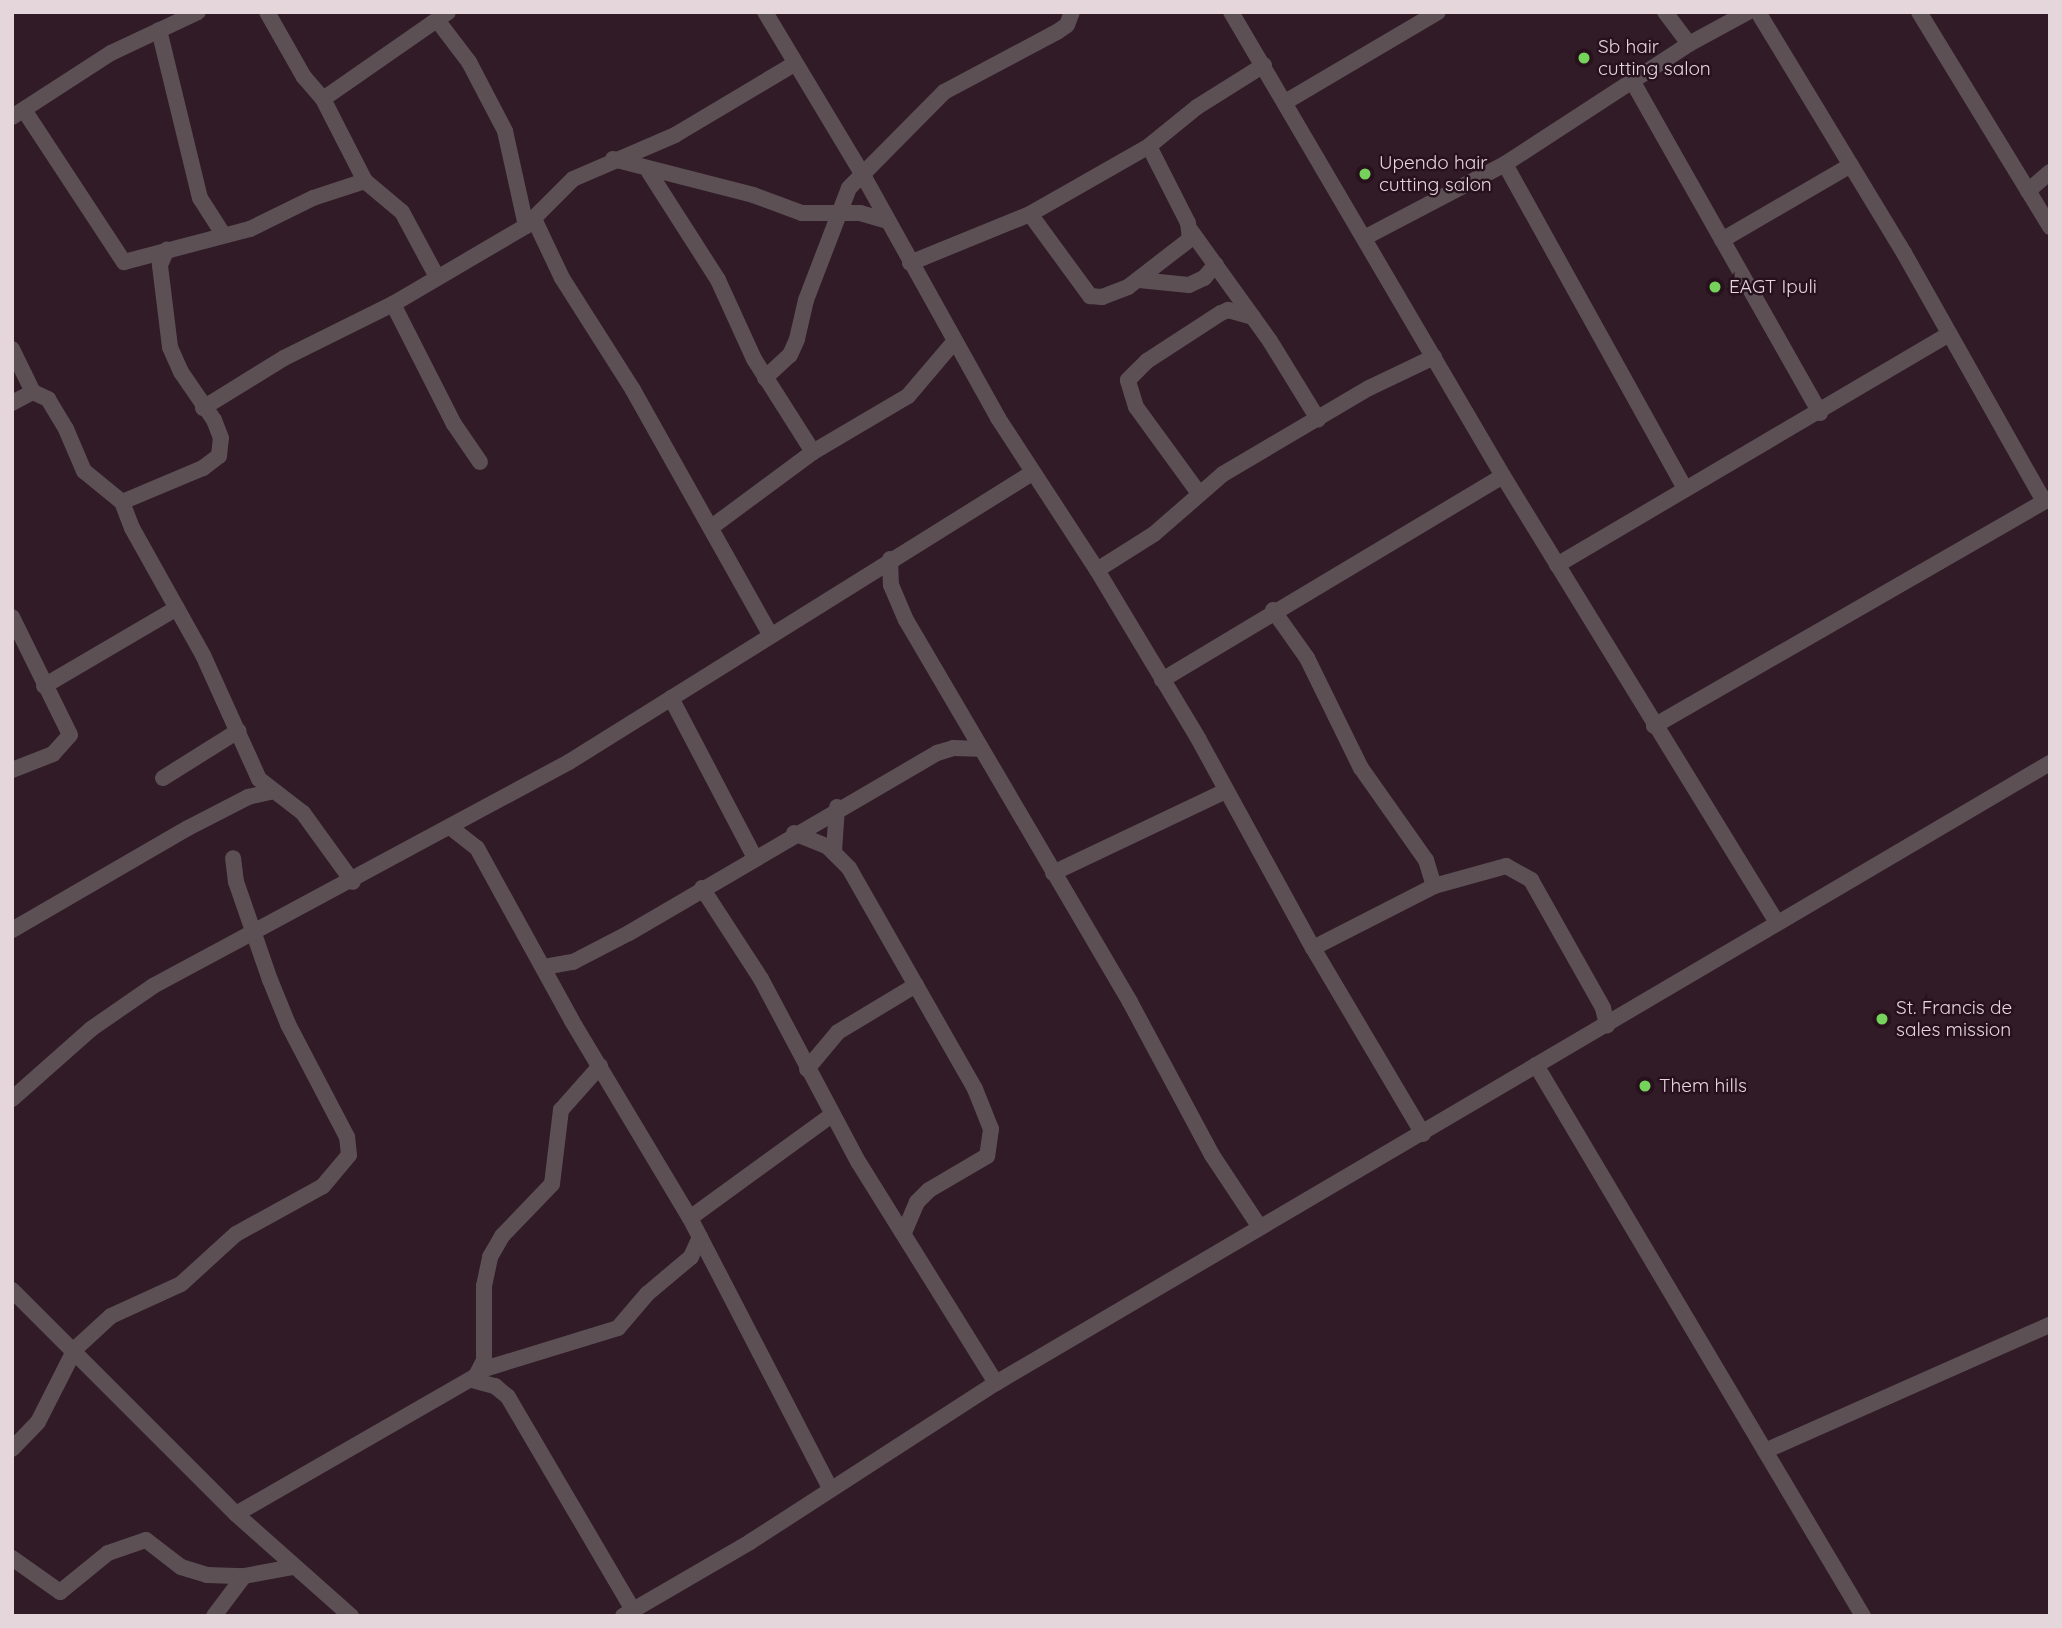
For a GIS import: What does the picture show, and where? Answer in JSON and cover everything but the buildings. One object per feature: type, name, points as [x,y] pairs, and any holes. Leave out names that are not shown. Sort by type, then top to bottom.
[{"type":"street","points":[[198,12],[111,53],[18,113],[119,259],[131,262],[167,248],[250,229],[313,198],[365,181]]},
{"type":"street","points":[[267,12],[303,77],[323,99],[365,181],[402,212],[437,277]]},
{"type":"street","points":[[765,12],[864,177],[954,342],[1032,473],[1097,570],[1162,680],[1312,948],[1423,1134]]},
{"type":"street","points":[[765,378],[790,355],[797,339],[806,300],[836,232],[845,194],[944,92],[1057,32],[1067,25],[1072,12]]},
{"type":"street","points":[[1231,12],[1287,101],[1503,476],[1776,921]]},
{"type":"street","points":[[1665,12],[1689,44]]},
{"type":"street","points":[[1364,238],[1505,164],[1634,84],[1689,44],[1748,12]]},
{"type":"street","points":[[1654,726],[2047,499],[1947,335],[1851,165],[1758,12]]},
{"type":"street","points":[[1919,12],[2050,227]]},
{"type":"street","points":[[1287,101],[1430,14]]},
{"type":"street","points":[[323,99],[443,16],[505,131],[530,223],[713,526],[770,634]]},
{"type":"street","points":[[159,30],[200,198],[223,234]]},
{"type":"street","points":[[203,408],[284,358],[393,304],[530,223],[573,179],[613,159],[675,135],[794,64]]},
{"type":"street","points":[[910,263],[1030,214],[1149,146],[1197,107],[1264,65]]},
{"type":"street","points":[[1634,84],[1820,413]]},
{"type":"street","points":[[1149,146],[1191,231],[1253,317],[1318,419]]},
{"type":"street","points":[[613,159],[649,172],[688,177],[802,213],[839,212],[888,221]]},
{"type":"street","points":[[1505,164],[1684,487]]},
{"type":"street","points":[[1722,240],[1851,165]]},
{"type":"street","points":[[649,172],[718,280],[765,378],[813,452]]},
{"type":"street","points":[[2028,191],[2050,172]]},
{"type":"street","points":[[1030,214],[1090,296],[1117,292],[1139,279],[1186,244],[1191,231]]},
{"type":"street","points":[[122,502],[204,468],[219,456],[220,438],[181,372],[168,338],[160,265],[167,248]]},
{"type":"street","points":[[1139,279],[1189,285],[1207,276],[1216,264]]},
{"type":"street","points":[[393,304],[454,424],[480,462]]},
{"type":"street","points":[[1198,492],[1136,407],[1128,380],[1170,345],[1222,313],[1228,310],[1253,317]]},
{"type":"street","points":[[1557,565],[1684,487],[1820,413],[1947,335]]},
{"type":"street","points":[[713,526],[813,452],[908,396],[954,342]]},
{"type":"street","points":[[12,349],[33,392],[48,399],[84,471],[122,502],[132,528],[177,607],[259,779],[303,813],[353,882]]},
{"type":"street","points":[[1097,570],[1154,534],[1198,492],[1318,419],[1434,356]]},
{"type":"street","points":[[12,403],[33,392]]},
{"type":"street","points":[[12,1099],[91,1029],[143,993],[257,930],[353,882],[569,762],[890,559],[1032,473]]},
{"type":"street","points":[[1162,680],[1273,610],[1503,476]]},
{"type":"street","points":[[890,559],[895,599],[978,749],[1130,1002],[1212,1155],[1259,1226]]},
{"type":"street","points":[[44,686],[177,607]]},
{"type":"street","points":[[1273,610],[1307,658],[1361,768],[1426,860],[1434,886]]},
{"type":"street","points":[[12,617],[44,686],[65,718],[69,739],[53,754],[12,770]]},
{"type":"street","points":[[671,698],[754,856]]},
{"type":"street","points":[[944,750],[961,717]]},
{"type":"street","points":[[163,778],[238,731]]},
{"type":"street","points":[[544,967],[573,962],[837,807],[944,750],[978,749]]},
{"type":"street","points":[[476,1375],[508,1397],[628,1613],[996,1383],[1259,1226],[1607,1026],[1776,921],[2050,763]]},
{"type":"street","points":[[12,930],[188,828],[248,797],[273,791]]},
{"type":"street","points":[[1053,873],[1226,791]]},
{"type":"street","points":[[834,851],[837,807]]},
{"type":"street","points":[[450,827],[477,848],[600,1066],[690,1218],[830,1488]]},
{"type":"street","points":[[794,833],[834,851],[916,985],[975,1089],[991,1129],[987,1156],[929,1190],[917,1202],[904,1232]]},
{"type":"street","points":[[12,1449],[38,1422],[75,1349],[116,1311],[181,1284],[236,1234],[323,1186],[349,1155],[347,1137],[288,1024],[257,930],[236,882],[233,858]]},
{"type":"street","points":[[1312,948],[1434,886],[1498,866],[1531,880],[1603,1008],[1607,1026]]},
{"type":"street","points":[[702,888],[761,979],[832,1115],[996,1383]]},
{"type":"street","points":[[807,1069],[838,1032],[916,985]]},
{"type":"street","points":[[1536,1065],[1863,1616]]},
{"type":"street","points":[[476,1375],[484,1286],[490,1257],[510,1227],[552,1184],[561,1110],[600,1066]]},
{"type":"street","points":[[690,1218],[832,1115]]},
{"type":"street","points":[[236,1514],[476,1375],[618,1328],[647,1294],[691,1257],[700,1237]]},
{"type":"street","points":[[12,1290],[75,1349],[236,1514],[351,1616]]},
{"type":"street","points":[[1765,1451],[2050,1325]]},
{"type":"street","points":[[12,1558],[61,1592],[108,1553],[146,1540],[190,1570],[244,1576],[293,1567]]},
{"type":"street","points":[[214,1616],[244,1576]]},
{"type":"place","name":"Sb hair cutting salon","points":[[1584,58]]},
{"type":"place","name":"Upendo hair cutting salon","points":[[1365,174]]},
{"type":"place","name":"EAGT Ipuli","points":[[1715,287]]},
{"type":"place","name":"St. Francis de sales mission","points":[[1882,1019]]},
{"type":"place","name":"Them hills","points":[[1645,1086]]}]
